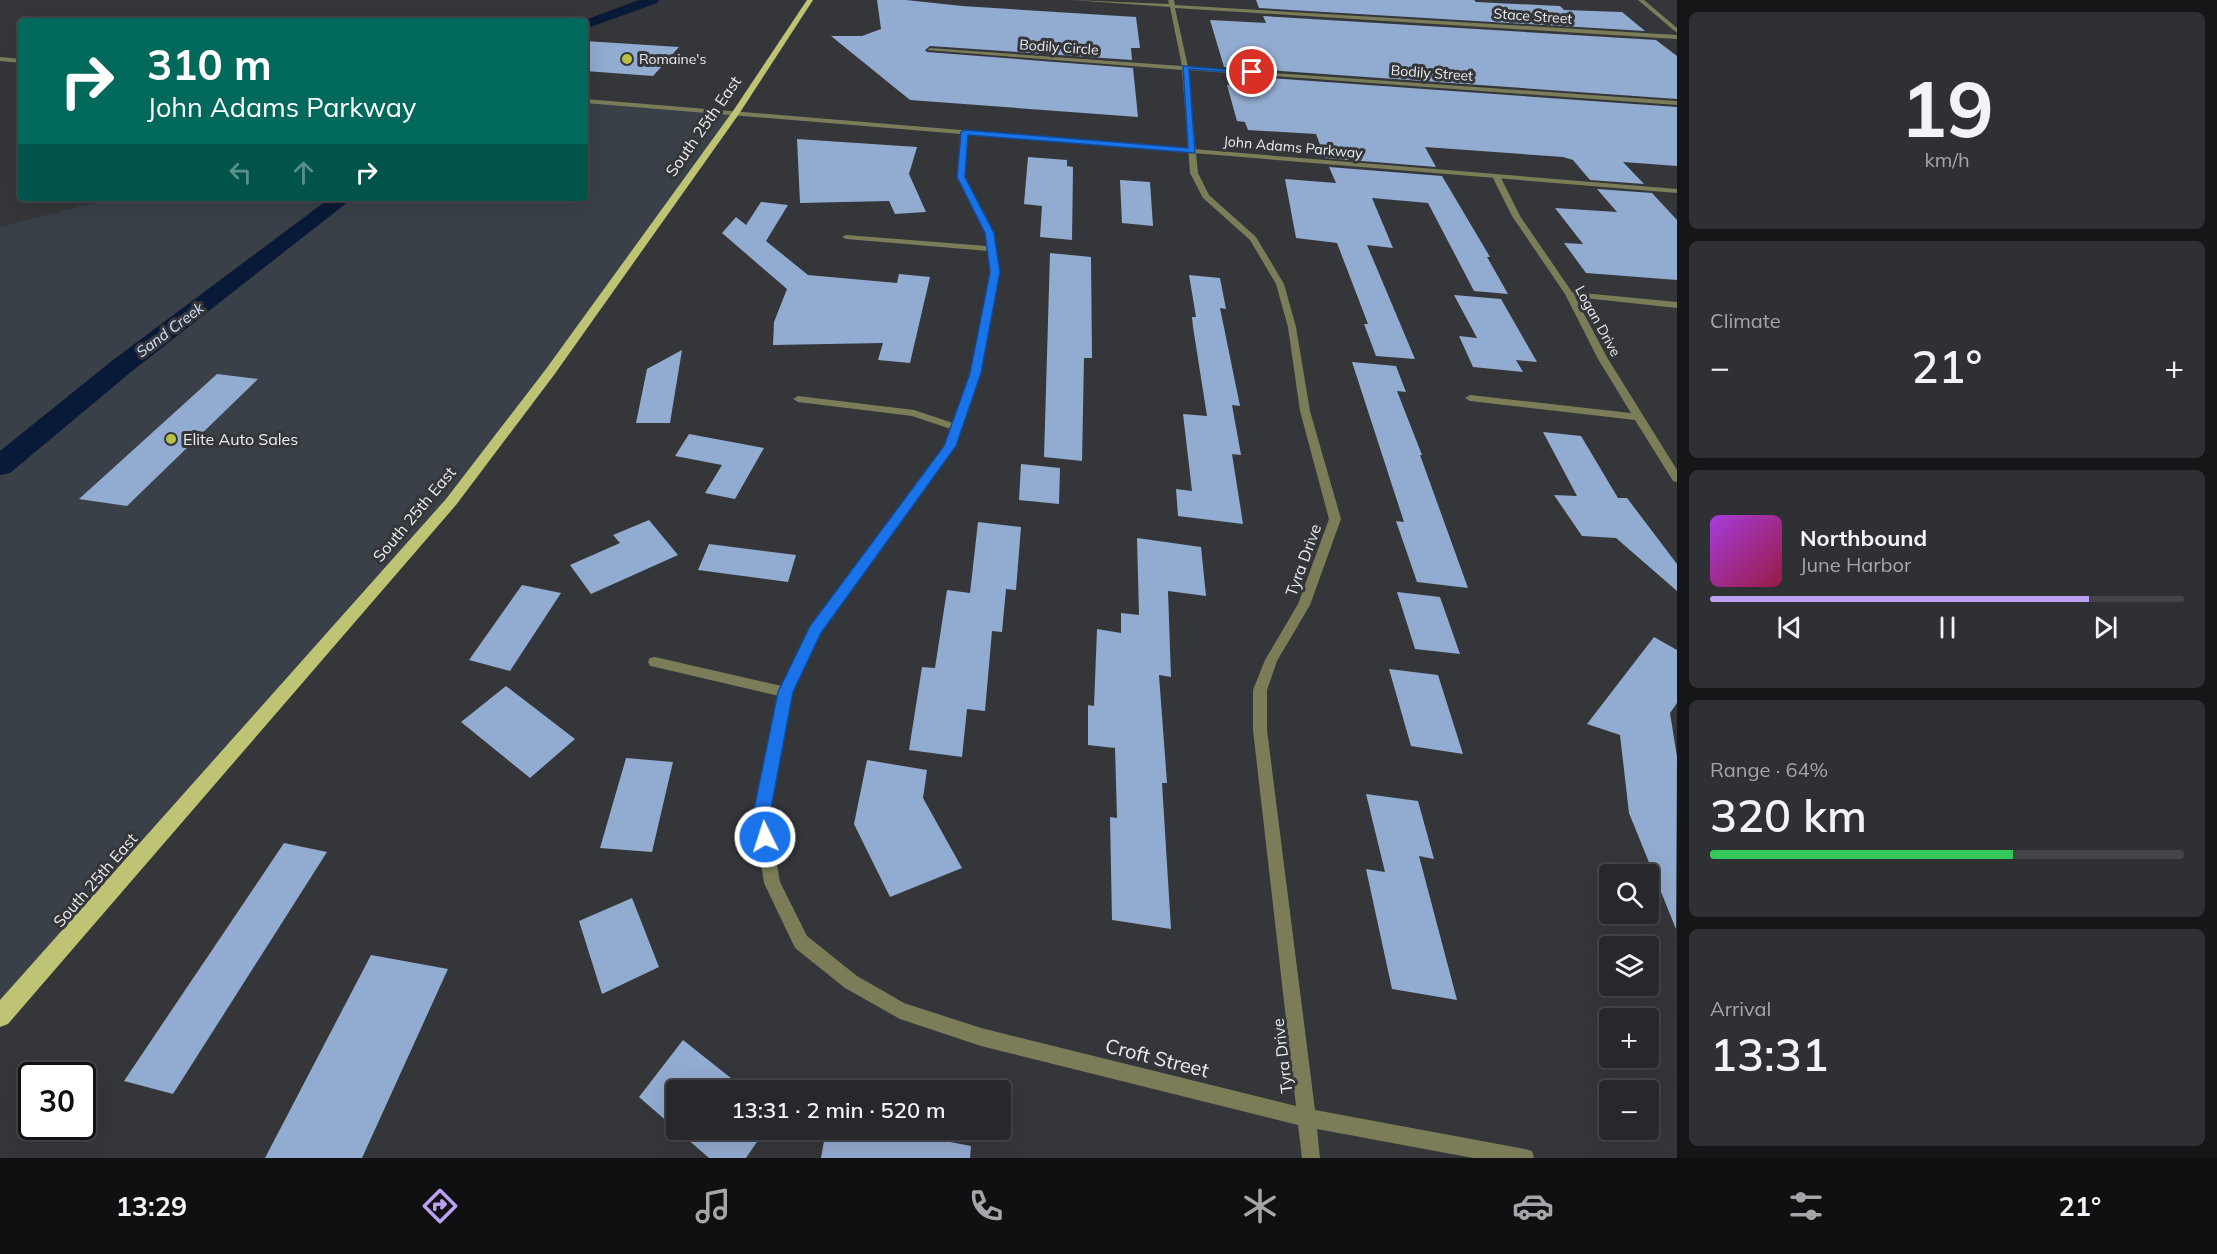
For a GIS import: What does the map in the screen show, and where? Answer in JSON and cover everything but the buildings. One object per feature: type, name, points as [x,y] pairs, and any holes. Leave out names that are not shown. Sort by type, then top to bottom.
[{"type":"main road","name":"South 25th East","points":[[0,1016],[451,502],[550,372],[735,112],[810,0]]},
{"type":"street","name":"Stace Street","points":[[1074,0],[1171,3],[1677,38]]},
{"type":"street","points":[[1641,0],[1677,31]]},
{"type":"street","name":"Tyra Drive","points":[[1171,3],[1185,67],[1194,173],[1198,184],[1219,210],[1253,239],[1280,284],[1292,327],[1305,411],[1335,519],[1304,605],[1271,660],[1260,690],[1260,730],[1311,1158]]},
{"type":"street","name":"Bodily Circle","points":[[930,50],[1185,67]]},
{"type":"street","points":[[0,59],[18,61]]},
{"type":"street","name":"Bodily Street","points":[[1185,67],[1677,103]]},
{"type":"street","name":"John Adams Parkway","points":[[588,101],[1677,191]]},
{"type":"street","points":[[655,663],[786,692],[815,630],[950,446],[976,373],[995,272],[989,233],[961,177],[965,132]]},
{"type":"street","name":"Logan Drive","points":[[1496,176],[1516,216],[1569,294],[1638,417],[1677,479]]},
{"type":"street","points":[[846,237],[992,249]]},
{"type":"street","points":[[1569,294],[1677,305]]},
{"type":"street","points":[[1470,398],[1638,417]]},
{"type":"street","points":[[798,399],[914,413],[955,427]]},
{"type":"street","name":"Croft Street","points":[[786,692],[761,814],[772,883],[801,942],[851,982],[900,1010],[981,1038],[1306,1118],[1524,1158]]},
{"type":"shaded area","points":[[588,101],[736,112],[451,502],[0,1016],[0,227],[100,201],[588,201]]},
{"type":"waterway","name":"Sand Creek","points":[[588,24],[652,0]]},
{"type":"waterway","name":"Sand Creek","points":[[0,466],[122,366],[339,201]]},
{"type":"place","name":"Romaine's","points":[[627,59]]},
{"type":"place","name":"Elite Auto Sales","points":[[171,439]]},
{"type":"route","points":[[765,837],[761,814],[786,692],[815,630],[950,446],[976,373],[995,272],[989,233],[961,177],[965,132],[1192,151],[1185,67],[1252,72]]}]
